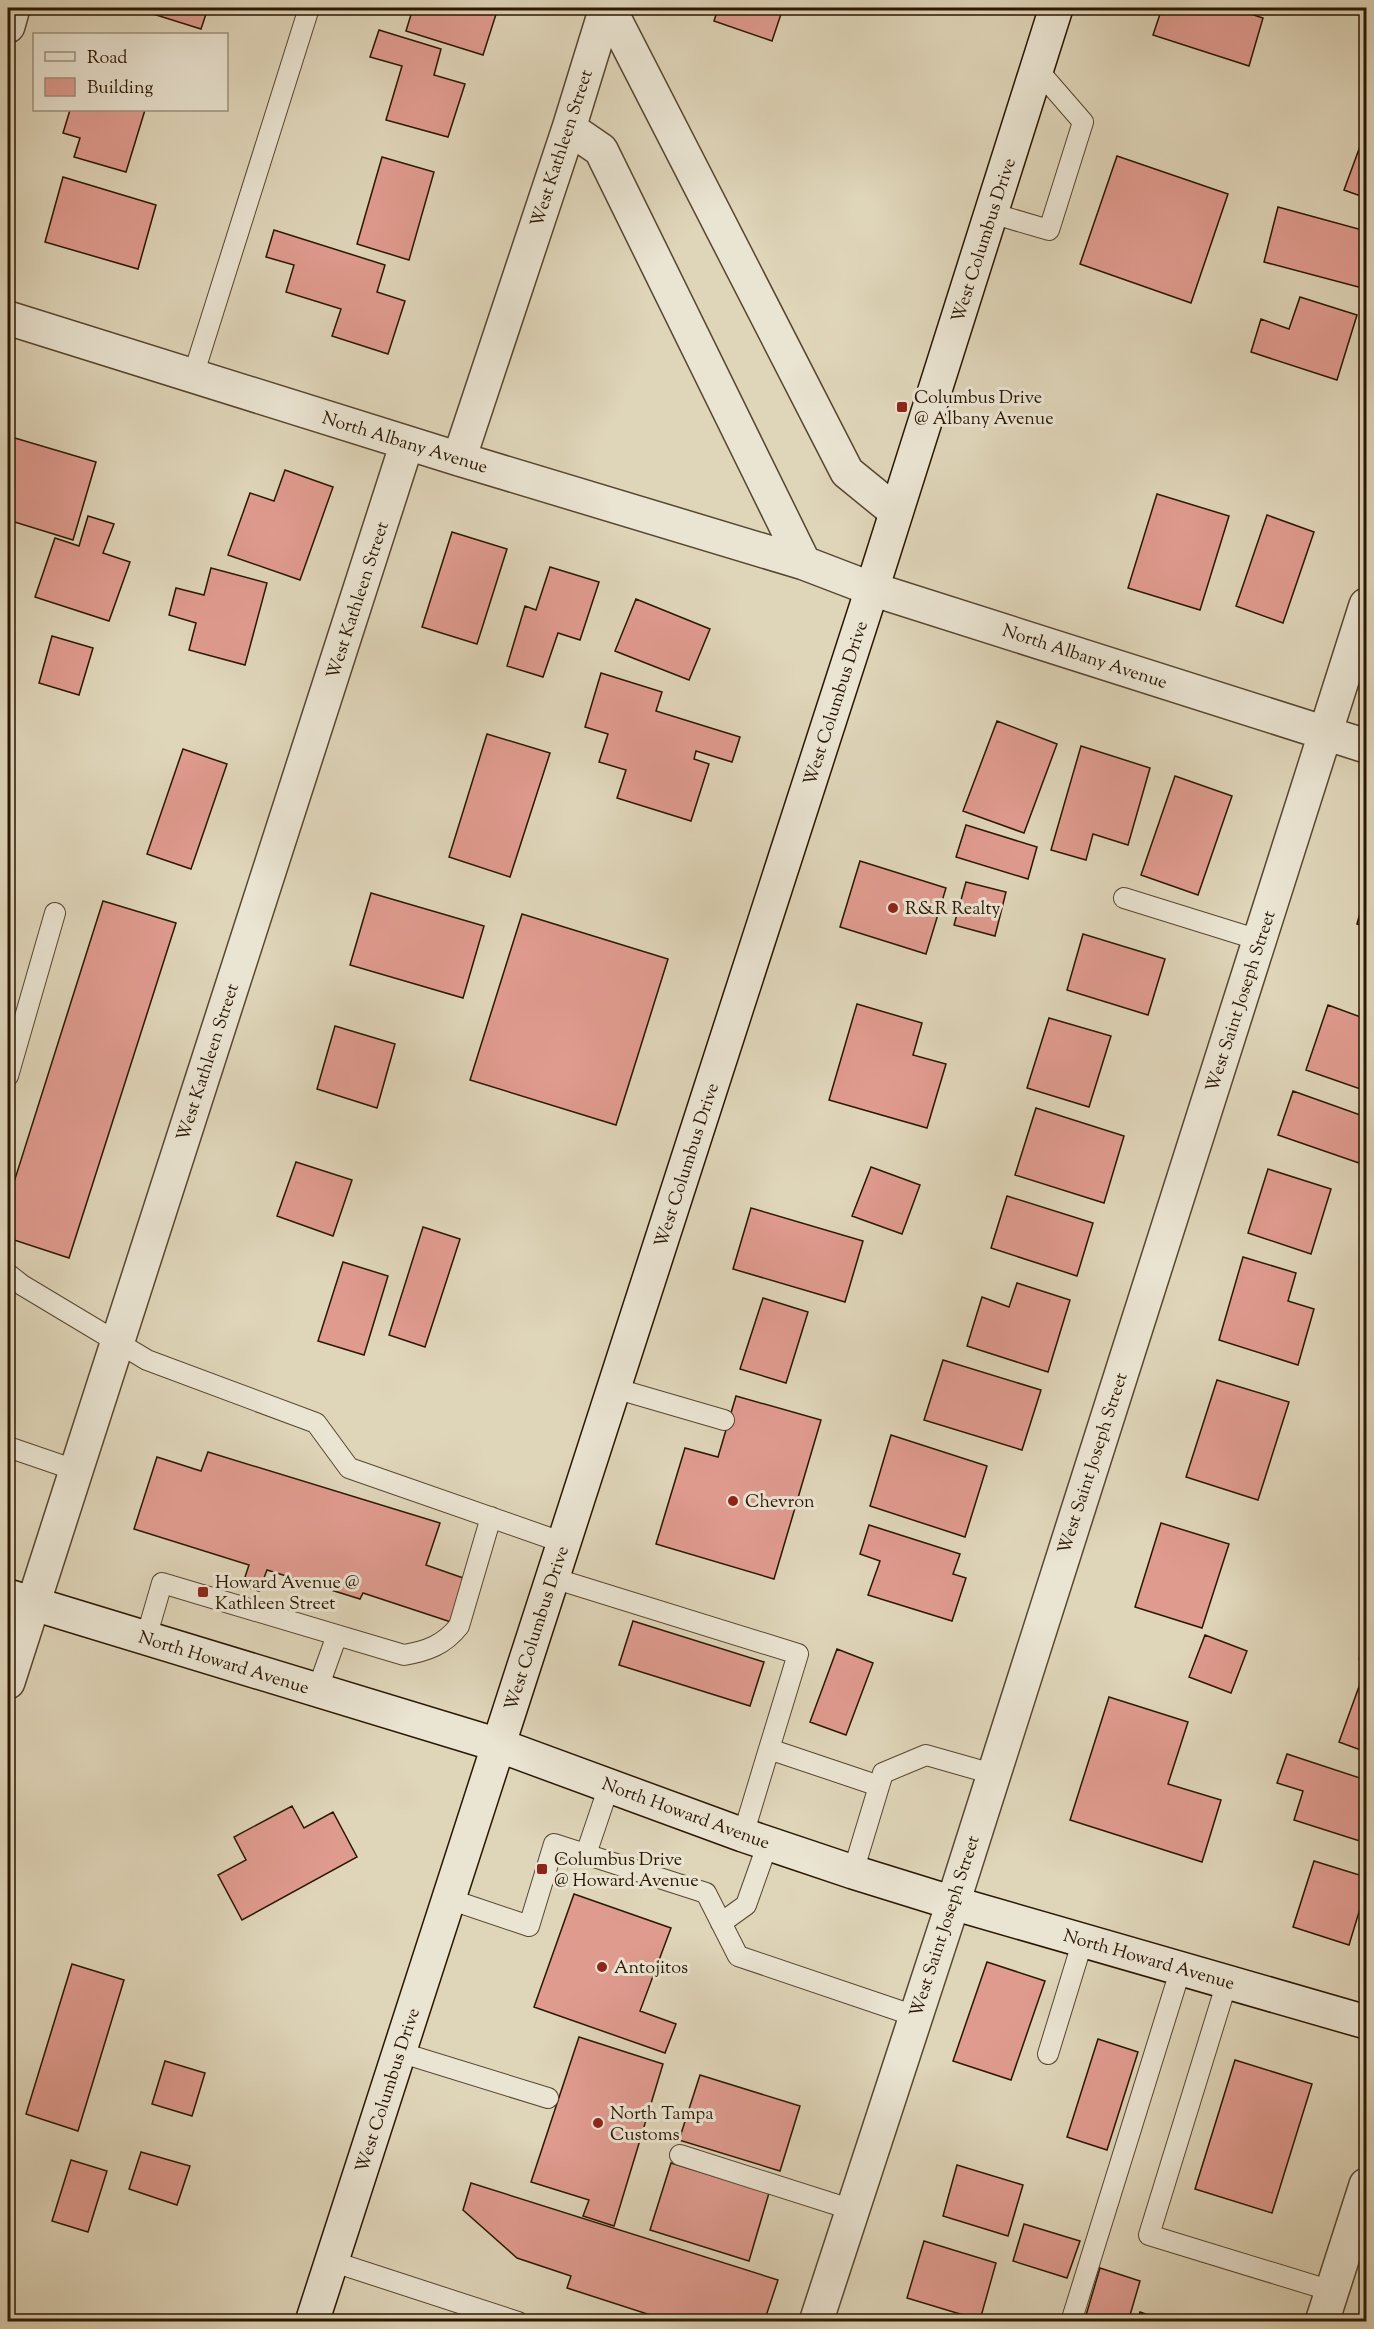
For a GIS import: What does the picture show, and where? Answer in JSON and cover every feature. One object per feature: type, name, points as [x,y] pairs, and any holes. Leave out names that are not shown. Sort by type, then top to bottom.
[{"type":"street","points":[[8,26],[13,8]]},
{"type":"street","points":[[608,8],[847,472],[896,512]]},
{"type":"street","name":"West Kathleen Street","points":[[459,459],[608,8]]},
{"type":"street","name":"West Columbus Drive","points":[[312,2322],[872,589],[1056,8]]},
{"type":"street","points":[[569,128],[601,150],[804,563]]},
{"type":"street","name":"North Albany Avenue","points":[[8,318],[407,443],[804,563],[872,589],[1366,746]]},
{"type":"street","name":"West Kathleen Street","points":[[8,1682],[20,1600],[75,1470],[407,443]]},
{"type":"street","name":"West Saint Joseph Street","points":[[816,2322],[1366,605]]},
{"type":"street","name":"North Howard Avenue","points":[[20,1600],[498,1745],[755,1839],[853,1872],[952,1903],[1366,2022]]},
{"type":"street","points":[[1327,2306],[1366,2185]]},
{"type":"lane","points":[[193,376],[309,8]]},
{"type":"lane","points":[[991,213],[1049,230],[1053,219],[1083,122],[1037,69]]},
{"type":"lane","points":[[1124,898],[1259,940]]},
{"type":"lane","points":[[8,1076],[55,913]]},
{"type":"lane","points":[[8,1274],[22,1285],[147,1360],[316,1423],[349,1468],[564,1543]]},
{"type":"lane","points":[[614,1388],[724,1420]]},
{"type":"lane","points":[[8,1447],[75,1470]]},
{"type":"lane","points":[[146,1638],[162,1584],[404,1655],[428,1651],[452,1635],[459,1626],[491,1517]]},
{"type":"lane","points":[[552,1578],[798,1654],[769,1749],[746,1905],[721,1923]]},
{"type":"lane","points":[[317,1690],[337,1635]]},
{"type":"lane","points":[[769,1749],[879,1785]]},
{"type":"lane","points":[[853,1872],[883,1773],[926,1755],[993,1774]]},
{"type":"lane","points":[[586,1854],[609,1786]]},
{"type":"lane","points":[[449,1899],[529,1926],[554,1844],[706,1893],[738,1956],[915,2016]]},
{"type":"lane","points":[[1048,2054],[1083,1940]]},
{"type":"lane","points":[[1071,2322],[1181,1968]]},
{"type":"lane","points":[[1227,1982],[1149,2235],[1327,2306]]},
{"type":"lane","points":[[399,2052],[548,2098]]},
{"type":"lane","points":[[680,2155],[852,2210]]},
{"type":"lane","points":[[331,2261],[518,2322]]},
{"type":"building","points":[[137,8],[208,8],[201,29]]},
{"type":"building","points":[[413,8],[498,8],[483,55],[406,31]]},
{"type":"building","points":[[718,8],[783,8],[772,41],[714,21]]},
{"type":"building","points":[[1162,8],[1232,8],[1263,18],[1249,66],[1153,35]]},
{"type":"building","points":[[379,30],[441,49],[434,75],[465,84],[448,137],[386,120],[402,66],[370,57]]},
{"type":"building","points":[[70,111],[145,111],[126,172],[74,157],[80,138],[63,133]]},
{"type":"building","points":[[1366,130],[1366,198],[1344,190]]},
{"type":"building","points":[[1117,156],[1228,194],[1191,303],[1080,264]]},
{"type":"building","points":[[382,157],[434,172],[409,260],[357,244]]},
{"type":"building","points":[[63,177],[156,205],[138,269],[45,242]]},
{"type":"building","points":[[1278,207],[1366,231],[1366,289],[1264,262]]},
{"type":"building","points":[[274,230],[385,265],[377,292],[405,301],[388,354],[332,336],[341,309],[286,292],[294,265],[266,257]]},
{"type":"building","points":[[1300,297],[1357,315],[1337,380],[1251,352],[1261,319],[1289,329]]},
{"type":"building","points":[[8,436],[96,462],[73,540],[8,520]]},
{"type":"building","points":[[285,470],[333,487],[300,580],[228,555],[250,493],[274,501]]},
{"type":"building","points":[[1157,494],[1229,516],[1200,610],[1128,588]]},
{"type":"building","points":[[1267,515],[1314,532],[1283,623],[1236,606]]},
{"type":"building","points":[[88,516],[114,524],[103,553],[130,562],[109,621],[35,597],[55,538],[79,546]]},
{"type":"building","points":[[452,532],[507,549],[477,644],[422,627]]},
{"type":"building","points":[[550,567],[599,582],[580,640],[558,633],[543,677],[507,666],[525,606],[536,610]]},
{"type":"building","points":[[211,568],[267,583],[245,665],[189,650],[196,623],[169,615],[176,588],[204,595]]},
{"type":"building","points":[[636,599],[710,629],[689,680],[615,651]]},
{"type":"building","points":[[52,636],[93,648],[79,695],[39,683]]},
{"type":"building","points":[[601,673],[662,692],[656,711],[740,737],[732,762],[696,751],[694,759],[709,764],[691,821],[617,798],[626,770],[599,762],[608,734],[585,727]]},
{"type":"building","points":[[997,721],[1057,744],[1024,833],[963,811]]},
{"type":"building","points":[[487,734],[550,753],[510,877],[449,857]]},
{"type":"building","points":[[1081,746],[1150,768],[1128,845],[1093,834],[1086,860],[1051,850]]},
{"type":"building","points":[[183,749],[227,764],[191,869],[147,854]]},
{"type":"building","points":[[1175,776],[1232,796],[1198,895],[1141,875]]},
{"type":"building","points":[[966,825],[1037,847],[1028,879],[956,857]]},
{"type":"building","name":"R&R Realty","points":[[860,861],[946,888],[926,954],[840,927]]},
{"type":"building","points":[[966,882],[1006,892],[995,936],[954,925]]},
{"type":"building","points":[[1366,891],[1366,927],[1357,924]]},
{"type":"building","points":[[371,893],[484,926],[463,998],[350,965]]},
{"type":"building","points":[[103,901],[176,923],[69,1258],[8,1238],[8,1201]]},
{"type":"building","points":[[522,914],[668,959],[616,1125],[470,1080]]},
{"type":"building","points":[[1083,934],[1165,959],[1148,1015],[1067,990]]},
{"type":"building","points":[[857,1004],[922,1023],[913,1055],[946,1064],[927,1128],[829,1100]]},
{"type":"building","points":[[1328,1005],[1366,1019],[1366,1091],[1306,1070]]},
{"type":"building","points":[[1049,1018],[1111,1036],[1089,1107],[1027,1088]]},
{"type":"building","points":[[335,1026],[395,1044],[377,1108],[317,1089]]},
{"type":"building","points":[[1293,1091],[1366,1117],[1366,1140],[1359,1163],[1278,1135]]},
{"type":"building","points":[[1036,1108],[1124,1136],[1104,1203],[1015,1175]]},
{"type":"building","points":[[296,1162],[352,1180],[333,1236],[277,1216]]},
{"type":"building","points":[[871,1167],[920,1185],[902,1234],[852,1216]]},
{"type":"building","points":[[1268,1169],[1331,1189],[1311,1254],[1248,1233]]},
{"type":"building","points":[[1007,1196],[1093,1223],[1077,1276],[991,1248]]},
{"type":"building","points":[[751,1208],[863,1241],[845,1302],[733,1269]]},
{"type":"building","points":[[423,1227],[460,1239],[425,1347],[389,1335]]},
{"type":"building","points":[[1243,1257],[1296,1273],[1288,1301],[1314,1309],[1298,1365],[1219,1340]]},
{"type":"building","points":[[343,1262],[388,1276],[364,1355],[318,1341]]},
{"type":"building","points":[[1017,1283],[1070,1300],[1048,1372],[967,1346],[982,1297],[1009,1307]]},
{"type":"building","points":[[763,1298],[808,1312],[786,1383],[740,1369]]},
{"type":"building","points":[[943,1360],[1041,1390],[1022,1450],[924,1420]]},
{"type":"building","points":[[1217,1380],[1289,1402],[1258,1500],[1186,1477]]},
{"type":"building","name":"Chevron","points":[[736,1396],[821,1420],[774,1579],[656,1544],[685,1448],[718,1457]]},
{"type":"building","name":"Chevron","points":[[736,1396],[821,1420],[774,1579],[656,1544],[685,1448],[718,1457]]},
{"type":"building","points":[[891,1435],[987,1466],[965,1537],[870,1506]]},
{"type":"building","points":[[208,1452],[440,1523],[426,1565],[469,1580],[454,1623],[363,1593],[360,1599],[267,1570],[259,1591],[242,1586],[249,1565],[134,1529],[157,1457],[201,1471]]},
{"type":"building","points":[[1161,1523],[1229,1544],[1202,1628],[1135,1607]]},
{"type":"building","points":[[869,1525],[960,1554],[953,1574],[966,1578],[952,1621],[868,1595],[880,1561],[860,1554]]},
{"type":"building","points":[[633,1621],[764,1662],[750,1706],[619,1665]]},
{"type":"building","points":[[633,1621],[764,1662],[750,1706],[619,1665]]},
{"type":"building","points":[[1366,1632],[1366,1661],[1359,1659]]},
{"type":"building","points":[[1205,1635],[1247,1651],[1231,1693],[1189,1677]]},
{"type":"building","points":[[837,1649],[873,1663],[846,1735],[810,1722]]},
{"type":"building","points":[[1361,1681],[1366,1683],[1366,1752],[1339,1742]]},
{"type":"building","points":[[1109,1697],[1188,1722],[1168,1784],[1221,1800],[1202,1862],[1070,1820]]},
{"type":"building","points":[[1287,1754],[1366,1780],[1366,1843],[1294,1820],[1303,1791],[1277,1783]]},
{"type":"building","points":[[292,1806],[304,1828],[333,1812],[357,1857],[242,1920],[218,1875],[246,1860],[234,1837]]},
{"type":"building","points":[[1314,1861],[1366,1877],[1366,1889],[1349,1945],[1293,1927]]},
{"type":"building","name":"Antojitos","points":[[574,1894],[671,1928],[640,2011],[676,2024],[665,2053],[534,2007]]},
{"type":"building","points":[[987,1962],[1045,1981],[1011,2080],[953,2061]]},
{"type":"building","points":[[72,1964],[124,1980],[78,2131],[26,2114]]},
{"type":"building","name":"North Tampa Customs","points":[[579,2037],[663,2064],[614,2226],[583,2216],[589,2200],[531,2182]]},
{"type":"building","points":[[1098,2039],[1138,2052],[1107,2150],[1067,2137]]},
{"type":"building","points":[[1235,2060],[1312,2084],[1272,2213],[1195,2189]]},
{"type":"building","points":[[165,2061],[205,2073],[192,2116],[152,2104]]},
{"type":"building","points":[[700,2075],[800,2106],[780,2171],[679,2140]]},
{"type":"building","points":[[141,2152],[190,2166],[177,2205],[129,2189]]},
{"type":"building","points":[[71,2160],[107,2171],[88,2232],[52,2221]]},
{"type":"building","points":[[671,2163],[769,2193],[749,2261],[650,2230]]},
{"type":"building","points":[[957,2165],[1023,2185],[1008,2236],[943,2216]]},
{"type":"building","points":[[471,2183],[778,2280],[764,2322],[672,2322],[567,2288],[571,2276],[517,2258],[463,2210]]},
{"type":"building","points":[[1024,2224],[1080,2241],[1067,2278],[1013,2261]]},
{"type":"building","points":[[924,2241],[996,2263],[980,2320],[907,2298]]},
{"type":"building","points":[[1100,2268],[1140,2281],[1128,2322],[1084,2322]]},
{"type":"building","points":[[1140,2312],[1168,2322],[1137,2322]]},
{"type":"place","name":"Columbus Drive @ Albany Avenue","points":[[902,407]]},
{"type":"place","name":"R&R Realty","points":[[893,908]]},
{"type":"place","name":"Chevron","points":[[733,1501]]},
{"type":"place","name":"Howard Avenue @ Kathleen Street","points":[[203,1592]]},
{"type":"place","name":"Columbus Drive @ Howard Avenue","points":[[542,1869]]},
{"type":"place","name":"Antojitos","points":[[602,1967]]},
{"type":"place","name":"North Tampa Customs","points":[[598,2123]]}]
